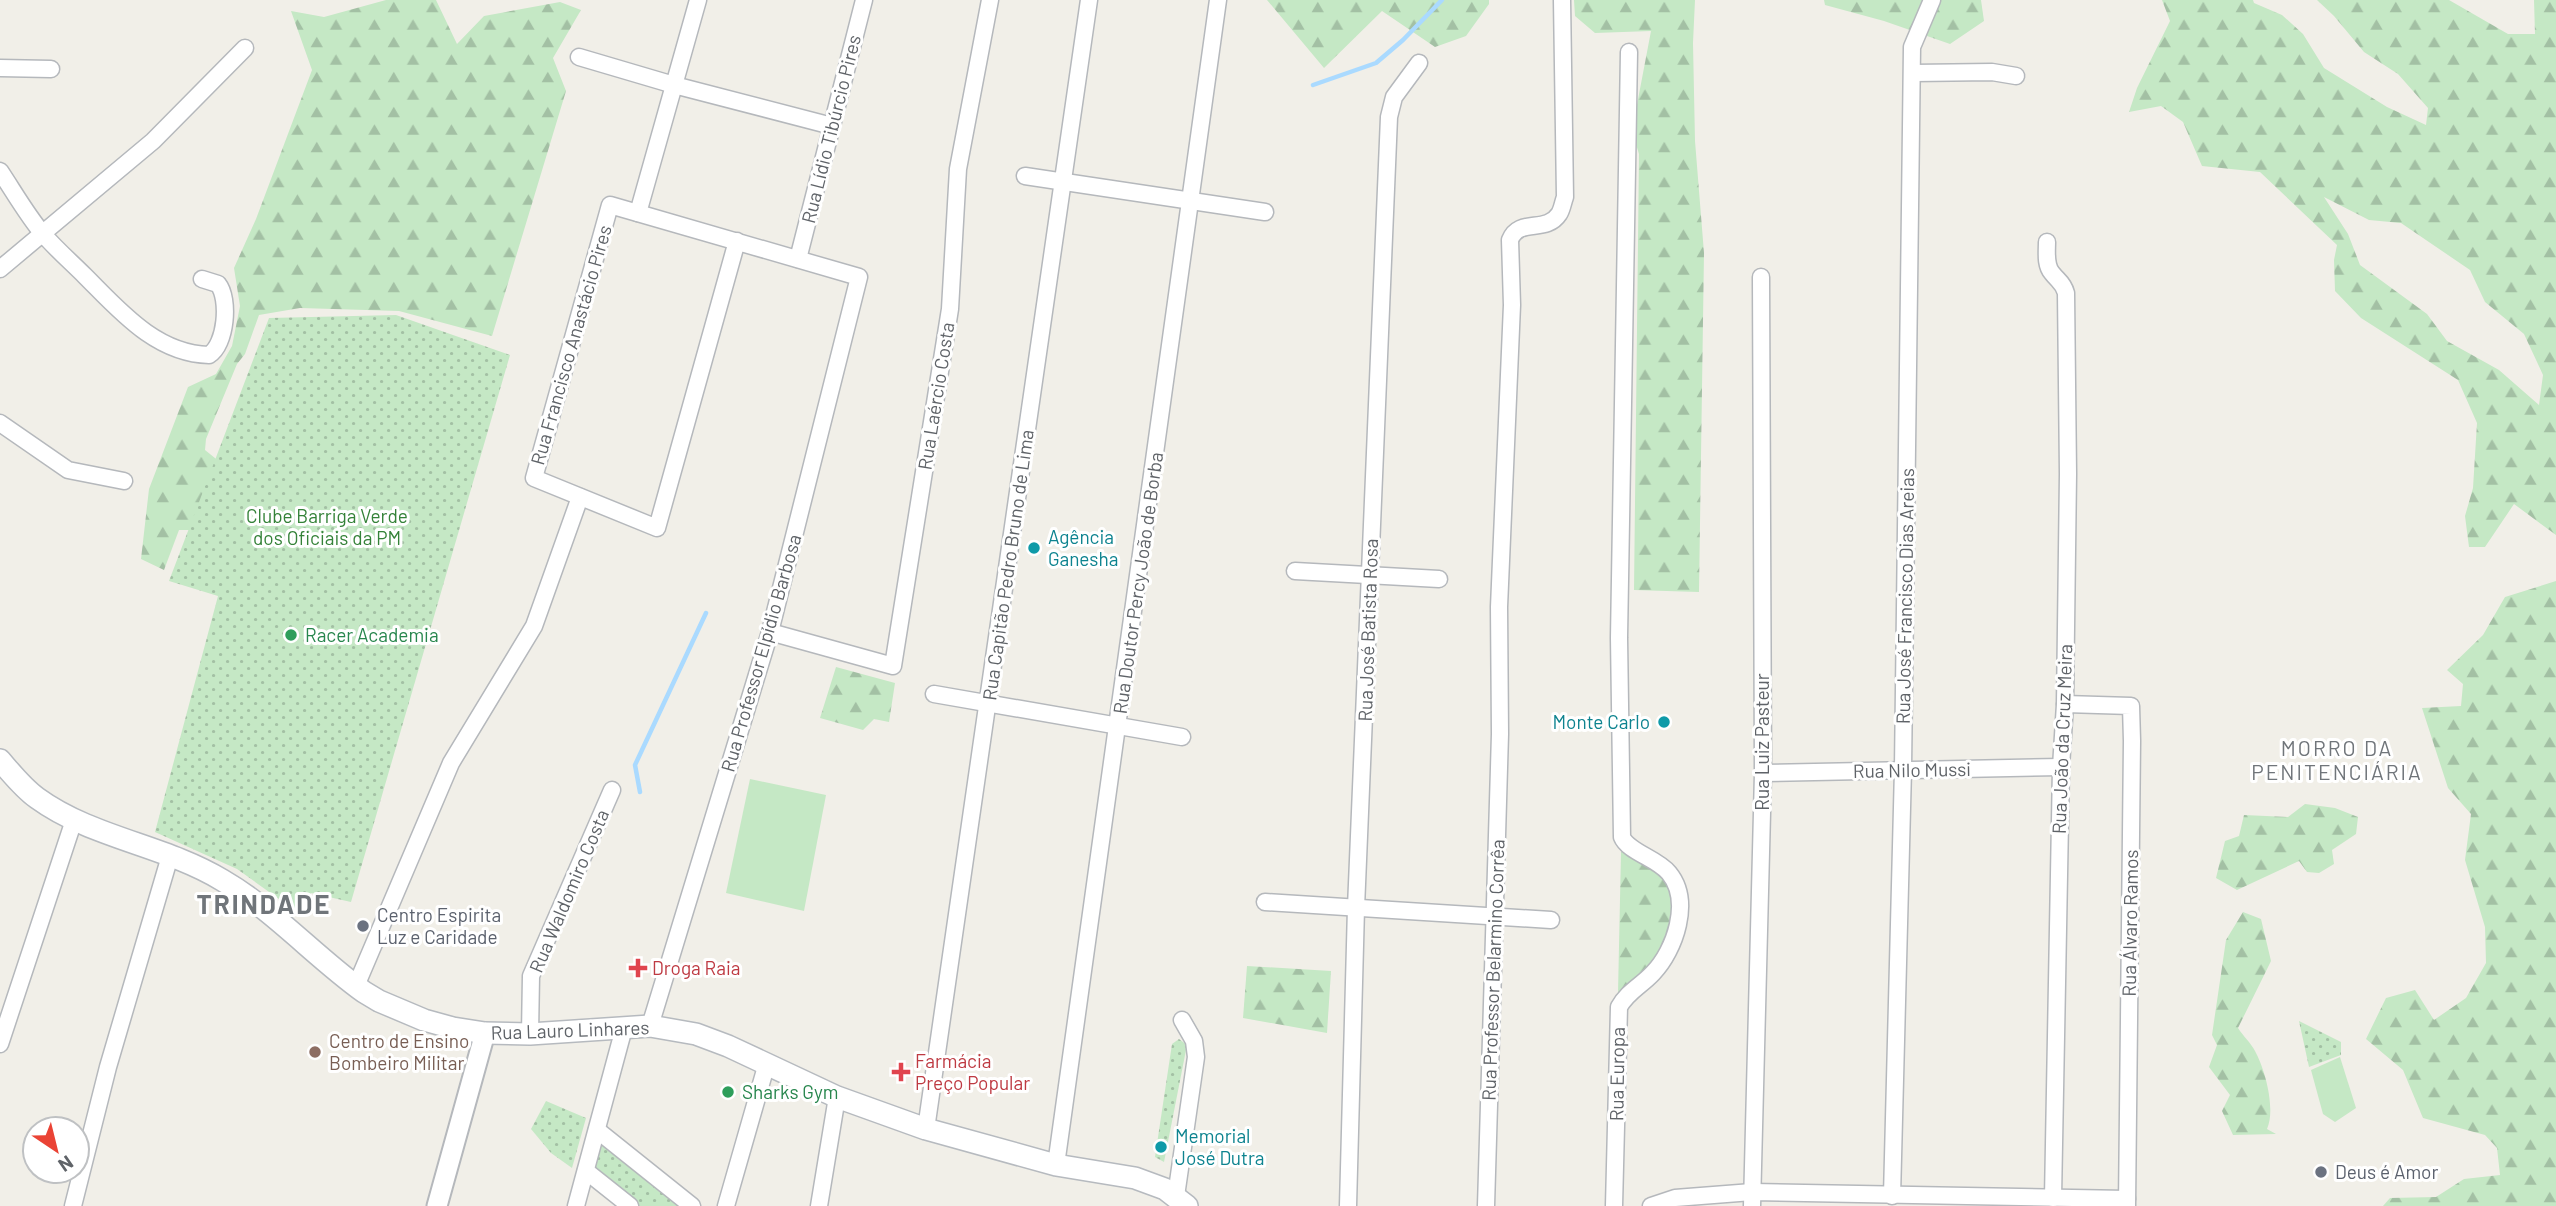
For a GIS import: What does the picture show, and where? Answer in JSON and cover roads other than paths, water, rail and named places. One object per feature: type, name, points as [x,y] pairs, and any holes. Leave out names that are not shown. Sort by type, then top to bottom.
[{"type":"main road","name":"Rua Lauro Linhares","points":[[0,761],[36,797],[75,820],[205,870],[237,890],[356,986],[379,1001],[424,1020],[485,1033],[530,1034],[650,1026],[680,1030],[713,1039],[837,1097],[926,1129],[1056,1165],[1135,1178],[1181,1201]]},
{"type":"street","points":[[698,0],[638,213],[798,259]]},
{"type":"street","name":"Rua Lídio Tibúrcio Pires","points":[[798,259],[864,0]]},
{"type":"street","name":"Rua Laércio Costa","points":[[770,632],[893,666],[950,309],[958,169],[990,0]]},
{"type":"street","name":"Rua Capitão Pedro Bruno de Lima","points":[[926,1129],[1089,0]]},
{"type":"street","name":"Rua Doutor Percy João de Borba","points":[[1056,1165],[1219,0]]},
{"type":"street","name":"Rua Professor Belarmino Corrêa","points":[[1486,1206],[1500,734],[1498,634],[1512,305],[1510,240],[1513,232],[1521,227],[1544,225],[1559,215],[1565,197],[1562,0]]},
{"type":"street","name":"Rua José Francisco Dias Areias","points":[[1892,1196],[1903,769],[1912,47],[1932,0]]},
{"type":"street","points":[[0,269],[153,141],[245,48]]},
{"type":"street","name":"Rua Europa","points":[[1614,1206],[1619,1007],[1625,996],[1651,976],[1665,960],[1672,946],[1680,905],[1677,887],[1670,873],[1646,855],[1630,848],[1622,837],[1619,656],[1629,52]]},
{"type":"street","points":[[579,57],[832,126]]},
{"type":"street","name":"Rua José Batista Rosa","points":[[1348,1206],[1356,908],[1389,117],[1394,97],[1419,63]]},
{"type":"street","points":[[0,68],[51,69]]},
{"type":"street","points":[[1913,73],[1992,72],[2016,76]]},
{"type":"street","points":[[0,171],[42,233],[138,326],[184,352],[209,355],[220,346],[224,294],[218,284],[202,279]]},
{"type":"street","points":[[1025,176],[1265,212]]},
{"type":"street","name":"Rua Francisco Anastácio Pires","points":[[580,497],[534,478],[610,205],[638,213]]},
{"type":"street","points":[[356,986],[451,763],[534,626],[580,497],[657,528],[737,241]]},
{"type":"street","name":"Rua João da Cruz Meira","points":[[2047,242],[2048,267],[2062,282],[2067,300],[2065,705],[2061,767],[2053,1198]]},
{"type":"street","name":"Rua Professor Elpídio Barbosa","points":[[650,1026],[770,632],[859,277],[798,259]]},
{"type":"street","name":"Rua Luiz Pasteur","points":[[1752,1199],[1763,773],[1761,277]]},
{"type":"street","points":[[0,423],[68,470],[124,481]]},
{"type":"street","points":[[1295,571],[1438,579]]},
{"type":"street","points":[[934,694],[1182,737]]},
{"type":"street","name":"Rua Álvaro Ramos","points":[[2065,705],[2130,706],[2132,741],[2127,1202]]},
{"type":"street","name":"Rua Nilo Mussi","points":[[1763,773],[2061,767]]},
{"type":"street","name":"Rua Waldomiro Costa","points":[[530,1034],[531,976],[612,790]]},
{"type":"street","points":[[0,1044],[75,820]]},
{"type":"street","points":[[73,1206],[108,1067],[170,856]]},
{"type":"street","points":[[1265,902],[1551,920]]},
{"type":"street","points":[[1181,1201],[1196,1057],[1194,1041],[1182,1020]]},
{"type":"street","points":[[576,1206],[624,1028]]},
{"type":"street","points":[[437,1206],[485,1033]]},
{"type":"street","points":[[726,1206],[767,1063]]},
{"type":"street","points":[[819,1206],[837,1097]]},
{"type":"street","points":[[597,1130],[692,1206]]},
{"type":"street","points":[[586,1171],[630,1206]]},
{"type":"street","points":[[1651,1206],[1675,1198],[1892,1196],[1927,1201],[2053,1198],[2127,1202]]},
{"type":"waterway","points":[[1313,85],[1376,63],[1442,0]]},
{"type":"waterway","points":[[640,792],[635,765],[706,613]]},
{"type":"place","name":"Agência Ganesha","points":[[1034,548]]},
{"type":"place","name":"Racer Academia","points":[[291,635]]},
{"type":"place","name":"Monte Carlo","points":[[1664,722]]},
{"type":"place","name":"Centro Espirita Luz e Caridade","points":[[363,926]]},
{"type":"place","name":"Droga Raia","points":[[638,968]]},
{"type":"place","name":"Centro de Ensino Bombeiro Militar","points":[[315,1052]]},
{"type":"place","name":"Farmácia Preço Popular","points":[[901,1072]]},
{"type":"place","name":"Sharks Gym","points":[[728,1092]]},
{"type":"place","name":"Memorial José Dutra","points":[[1161,1147]]},
{"type":"place","name":"Deus é Amor","points":[[2321,1172]]},
{"type":"district","name":"MORRO DA PENITENCIÁRIA","points":[[2337,761]]},
{"type":"district","name":"TRINDADE","points":[[264,905]]},
{"type":"park label","name":"Clube Barriga Verde dos Oficiais da PM","points":[[327,527]]}]
